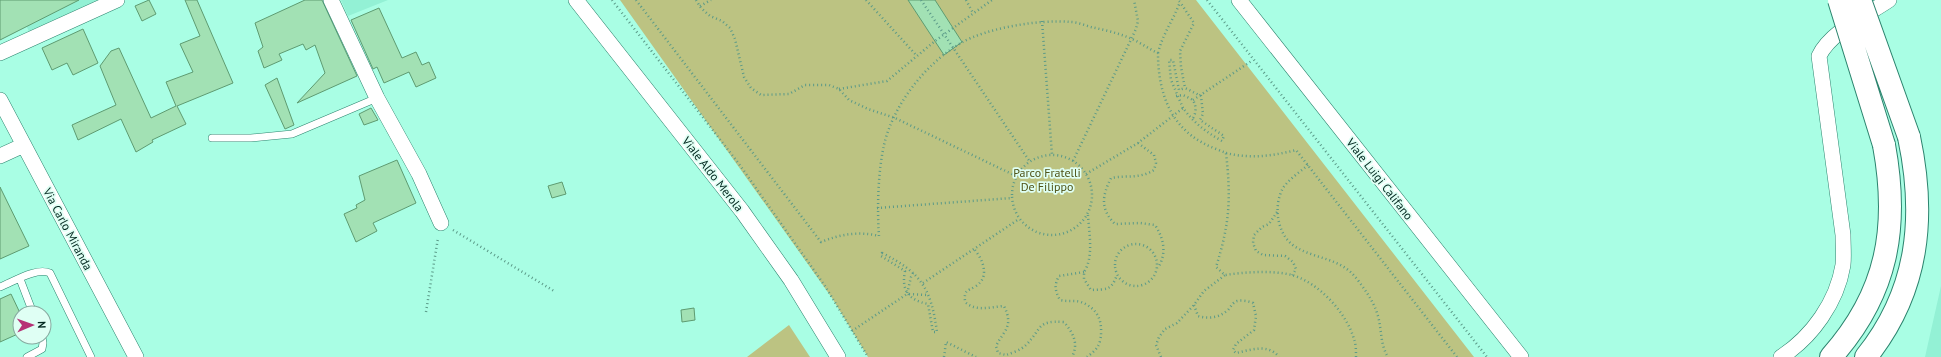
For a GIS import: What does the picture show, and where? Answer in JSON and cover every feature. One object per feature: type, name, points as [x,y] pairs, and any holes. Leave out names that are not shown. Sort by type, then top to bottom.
[{"type":"highway","points":[[1831,357],[1858,323],[1871,298],[1882,267],[1889,228],[1891,202],[1889,174],[1884,145],[1839,0]]},
{"type":"highway","points":[[1860,0],[1909,137],[1917,188],[1916,244],[1911,271],[1902,297],[1891,320],[1866,357]]},
{"type":"street","points":[[0,53],[117,0]]},
{"type":"street","points":[[331,0],[377,98],[419,174],[441,223]]},
{"type":"street","name":"Viale Aldo Merola","points":[[576,0],[742,211],[791,280],[838,357]]},
{"type":"street","name":"Viale Luigi Califano","points":[[1239,0],[1521,357]]},
{"type":"street","points":[[1781,357],[1793,349],[1825,312],[1838,287],[1843,264],[1843,235],[1819,56],[1824,45],[1834,37],[1889,0]]},
{"type":"street","name":"Via Carlo Miranda","points":[[0,100],[136,357]]},
{"type":"street","points":[[0,156],[24,145]]},
{"type":"lane","points":[[212,138],[251,138],[292,134],[377,98]]},
{"type":"lane","points":[[0,287],[41,271],[50,273],[91,357]]},
{"type":"lane","points":[[20,279],[30,305]]},
{"type":"lane","points":[[27,357],[42,349],[43,345]]},
{"type":"path","points":[[612,0],[738,164],[825,286],[868,357]]},
{"type":"path","points":[[636,0],[821,242],[839,235],[852,233],[866,232],[879,236],[877,208],[884,145],[895,118],[908,94],[921,77],[953,48],[962,42],[992,32],[1042,21],[1072,22],[1132,39],[1158,54]]},
{"type":"path","points":[[696,0],[710,16],[722,21],[730,28],[735,40],[744,77],[751,88],[761,95],[789,94],[805,85],[829,85],[839,89],[849,100],[868,109],[895,118],[1016,176]]},
{"type":"path","points":[[700,6],[711,0]]},
{"type":"path","points":[[866,0],[917,56]]},
{"type":"path","points":[[921,0],[1030,162]]},
{"type":"path","points":[[966,0],[973,13]]},
{"type":"path","points":[[839,89],[887,81],[944,35],[992,0]]},
{"type":"path","points":[[1073,161],[1132,39],[1138,21],[1134,0]]},
{"type":"path","points":[[1207,0],[1487,357]]},
{"type":"path","points":[[1185,88],[1181,67],[1180,50],[1194,23],[1179,1],[1165,30],[1158,54],[1158,72],[1164,99],[1173,116],[1188,133],[1203,144],[1226,152],[1257,157],[1279,155],[1296,150],[1457,357]]},
{"type":"path","points":[[1042,21],[1052,155]]},
{"type":"path","points":[[1169,60],[1173,60],[1179,90],[1185,88],[1201,96],[1203,114],[1200,120],[1224,136],[1222,141],[1207,133],[1192,120],[1183,108],[1176,96],[1171,80],[1169,60]]},
{"type":"path","points":[[1194,100],[1253,60]]},
{"type":"path","points":[[1176,96],[1183,95],[1194,100]]},
{"type":"path","points":[[1192,120],[1196,113],[1194,100]]},
{"type":"path","points":[[1086,174],[1138,143],[1183,108]]},
{"type":"path","points":[[1117,274],[1126,284],[1140,287],[1152,280],[1162,260],[1163,243],[1161,234],[1155,225],[1140,223],[1115,224],[1105,212],[1104,192],[1111,178],[1123,175],[1146,176],[1154,170],[1156,163],[1154,155],[1138,143]]},
{"type":"path","points":[[1225,274],[1216,267],[1225,237],[1230,202],[1226,152]]},
{"type":"path","points":[[1088,215],[1079,225],[1068,233],[1055,236],[1041,234],[1029,229],[1019,219],[1014,209],[1012,187],[1016,176],[1030,162],[1041,157],[1052,155],[1063,156],[1073,161],[1086,174],[1092,194],[1088,215],[1090,238],[1089,265],[1084,272],[1084,279],[1091,290],[1108,289],[1113,285],[1117,274],[1116,260],[1123,248],[1130,245],[1144,245],[1150,248],[1158,260],[1158,268]]},
{"type":"path","points":[[1308,165],[1283,188],[1278,211],[1278,220],[1283,234],[1294,246],[1336,262],[1349,269],[1374,305],[1378,318],[1381,339],[1388,357]]},
{"type":"path","points":[[877,208],[1012,198]]},
{"type":"path","points":[[1278,211],[1269,224],[1262,227],[1254,235],[1253,243],[1256,251],[1263,255],[1285,256],[1293,262],[1296,269],[1292,276]]},
{"type":"path","points":[[923,283],[975,250],[1019,219]]},
{"type":"path","points":[[426,312],[441,223],[554,291]]},
{"type":"path","points":[[975,250],[983,261],[984,272],[982,280],[964,294],[965,302],[971,307],[980,309],[1004,306],[1008,314],[1007,332],[1000,338],[996,346],[998,353],[1006,355],[1025,346],[1039,327],[1049,321],[1064,322],[1072,332],[1075,340],[1075,350],[1072,357]]},
{"type":"path","points":[[882,253],[895,259],[913,274],[923,283],[933,306],[937,332],[933,332],[928,304],[916,302],[907,294],[903,281],[905,271],[881,256],[882,253]]},
{"type":"path","points":[[1084,272],[1059,276],[1055,282],[1055,290],[1060,300],[1082,303],[1096,311],[1100,318],[1101,335],[1099,345],[1087,357]]},
{"type":"path","points":[[1161,357],[1156,345],[1159,337],[1165,329],[1177,323],[1194,305],[1204,291],[1225,274],[1244,272],[1292,276],[1314,287],[1334,303],[1354,339],[1356,357]]},
{"type":"path","points":[[907,294],[913,274]]},
{"type":"path","points":[[852,331],[907,294],[928,295]]},
{"type":"path","points":[[1194,305],[1198,316],[1214,318],[1228,310],[1237,301],[1253,302],[1256,316],[1254,330],[1236,344],[1233,350],[1236,353],[1260,348],[1271,350],[1280,357]]},
{"type":"path","points":[[944,357],[946,342],[976,357]]},
{"type":"shaded area","points":[[15,0],[106,0],[30,34]]},
{"type":"shaded area","points":[[341,0],[388,0],[348,16]]},
{"type":"shaded area","points":[[1941,286],[1941,357],[1925,357]]},
{"type":"green space","name":"Parco Fratelli De Filippo","points":[[620,0],[1196,0],[1474,357],[868,357],[832,298]]},
{"type":"green space","points":[[789,325],[810,357],[747,357]]},
{"type":"building","points":[[0,0],[79,0],[0,40]]},
{"type":"building","points":[[149,0],[156,14],[142,21],[135,6]]},
{"type":"building","points":[[185,0],[197,0],[233,83],[177,106],[186,124],[152,140],[153,142],[136,152],[121,119],[78,140],[72,125],[116,105],[100,66],[111,51],[119,48],[151,118],[176,106],[166,82],[193,72],[180,44],[200,36]]},
{"type":"building","points":[[305,0],[322,0],[357,76],[297,103],[325,73],[315,45],[306,50],[303,44],[279,54],[282,60],[264,68],[258,51],[263,47],[255,23]]},
{"type":"building","points":[[908,0],[935,0],[962,42],[944,55]]},
{"type":"building","points":[[379,8],[402,58],[416,52],[422,65],[429,62],[436,78],[416,87],[409,72],[384,83],[377,67],[373,69],[351,20]]},
{"type":"building","points":[[83,29],[98,63],[73,75],[67,63],[52,70],[42,48]]},
{"type":"building","points":[[277,78],[294,125],[285,129],[265,85]]},
{"type":"building","points":[[371,108],[378,120],[364,125],[359,114]]},
{"type":"building","points":[[397,160],[416,203],[373,223],[377,231],[356,242],[344,214],[357,208],[356,205],[365,200],[359,176]]},
{"type":"building","points":[[562,182],[566,194],[552,198],[548,186]]},
{"type":"building","points":[[0,187],[29,246],[0,259]]},
{"type":"building","points":[[11,294],[16,305],[12,305],[12,337],[0,342],[0,299]]},
{"type":"building","points":[[694,308],[695,320],[682,322],[681,310]]}]
